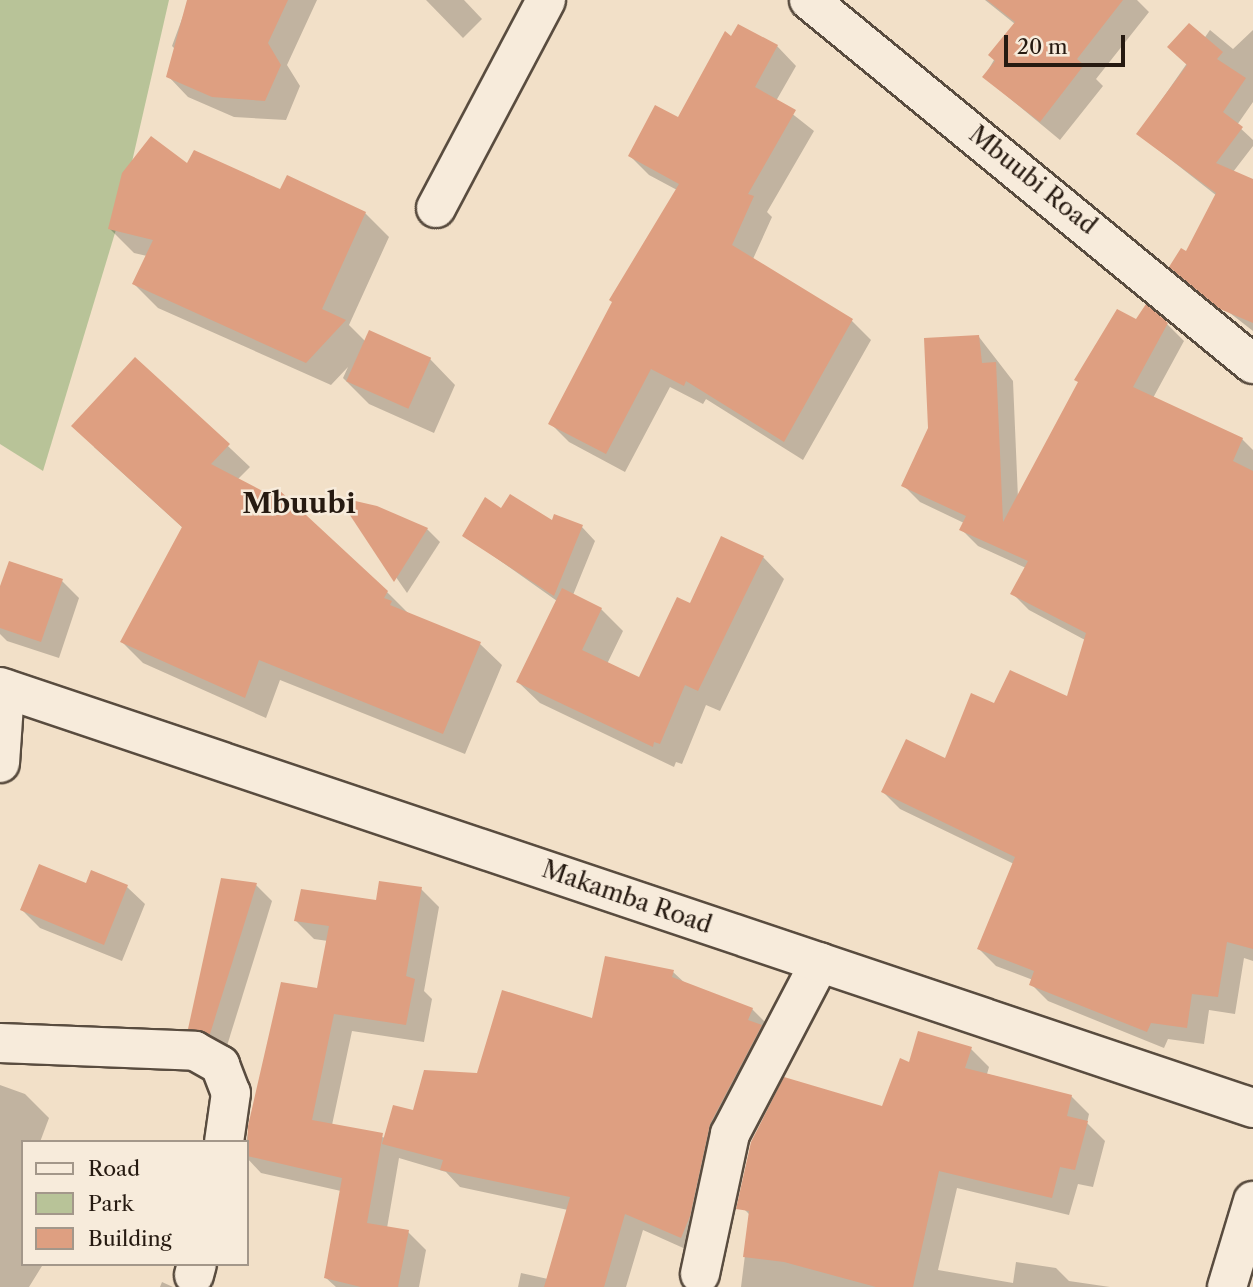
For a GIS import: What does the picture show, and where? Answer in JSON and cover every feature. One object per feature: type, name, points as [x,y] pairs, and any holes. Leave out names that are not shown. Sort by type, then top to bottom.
[{"type":"street","points":[[436,208],[547,0]]},
{"type":"street","name":"Mbuubi Road","points":[[809,0],[1253,364]]},
{"type":"street","points":[[0,763],[2,688]]},
{"type":"street","name":"Makamba Road","points":[[2,688],[1253,1108]]},
{"type":"street","points":[[700,1274],[730,1133],[820,962]]},
{"type":"street","points":[[0,1043],[195,1051],[220,1065],[231,1093],[224,1140]]},
{"type":"street","points":[[1227,1287],[1253,1201]]},
{"type":"green space","points":[[0,0],[169,0],[118,223],[43,471],[0,444]]},
{"type":"building","points":[[187,0],[288,0],[268,43],[281,65],[265,101],[212,97],[166,77]]},
{"type":"building","points":[[987,0],[1123,0],[1077,59],[1084,65],[1040,122],[982,77],[995,61],[988,55],[1015,22]]},
{"type":"building","points":[[1189,23],[1223,52],[1217,59],[1246,78],[1223,112],[1243,127],[1216,163],[1253,179],[1253,323],[1220,309],[1169,267],[1181,248],[1186,251],[1216,193],[1136,134],[1187,65],[1167,47]]},
{"type":"building","points":[[738,24],[778,45],[755,87],[796,110],[748,194],[754,196],[732,245],[853,319],[784,442],[686,381],[684,386],[651,369],[606,454],[548,424],[612,302],[609,300],[679,184],[628,156],[655,105],[678,117],[725,31],[731,36]]},
{"type":"building","points":[[151,136],[187,163],[194,150],[280,189],[287,175],[366,212],[322,309],[346,320],[306,363],[132,284],[153,240],[108,229],[122,173]]},
{"type":"building","points":[[1146,304],[1168,323],[1133,387],[1243,438],[1233,461],[1253,471],[1253,949],[1227,942],[1218,997],[1192,994],[1187,1028],[1151,1023],[1147,1032],[1029,985],[1034,971],[977,949],[1015,857],[881,792],[906,739],[945,758],[971,693],[994,703],[1010,670],[1067,696],[1086,633],[1010,594],[1028,561],[959,530],[966,516],[901,486],[928,428],[924,338],[979,335],[982,363],[996,362],[1003,522],[1078,382],[1074,380],[1117,309],[1136,319]]},
{"type":"building","points":[[369,330],[431,358],[408,409],[346,381]]},
{"type":"building","points":[[135,357],[230,444],[211,464],[274,497],[278,489],[388,591],[384,598],[392,601],[390,605],[481,642],[443,734],[259,660],[245,698],[120,642],[182,527],[71,426]]},
{"type":"building","points":[[510,494],[552,520],[554,514],[583,525],[554,596],[462,536],[485,497],[501,508]]},
{"type":"building","points":[[338,497],[377,506],[428,528],[394,582]]},
{"type":"building","points":[[721,536],[764,556],[698,691],[685,685],[660,744],[654,742],[653,747],[516,682],[562,588],[602,608],[582,650],[639,677],[677,597],[690,603]]},
{"type":"building","points":[[9,561],[63,579],[41,642],[0,628],[0,586]]},
{"type":"building","points":[[39,864],[86,883],[91,870],[128,885],[104,945],[20,910]]},
{"type":"building","points":[[221,878],[257,883],[210,1034],[188,1029]]},
{"type":"building","points":[[379,881],[422,887],[406,976],[415,979],[406,1025],[334,1014],[312,1120],[383,1133],[367,1223],[409,1230],[398,1287],[361,1287],[324,1278],[342,1178],[248,1156],[248,1126],[281,982],[317,988],[329,926],[294,921],[301,889],[376,900]]},
{"type":"building","points":[[605,956],[674,970],[672,977],[753,1008],[748,1020],[762,1025],[710,1124],[690,1216],[681,1238],[625,1214],[604,1287],[544,1287],[570,1197],[440,1170],[443,1160],[382,1144],[393,1105],[413,1110],[424,1070],[477,1073],[502,990],[592,1018]]},
{"type":"building","points":[[918,1031],[972,1047],[965,1068],[1072,1095],[1067,1116],[1088,1121],[1075,1170],[1060,1167],[1052,1198],[939,1171],[913,1287],[876,1287],[784,1262],[743,1257],[749,1211],[736,1209],[751,1142],[784,1077],[882,1106],[900,1058],[909,1062]]},
{"type":"district","name":"Mbuubi","points":[[299,503]]}]
